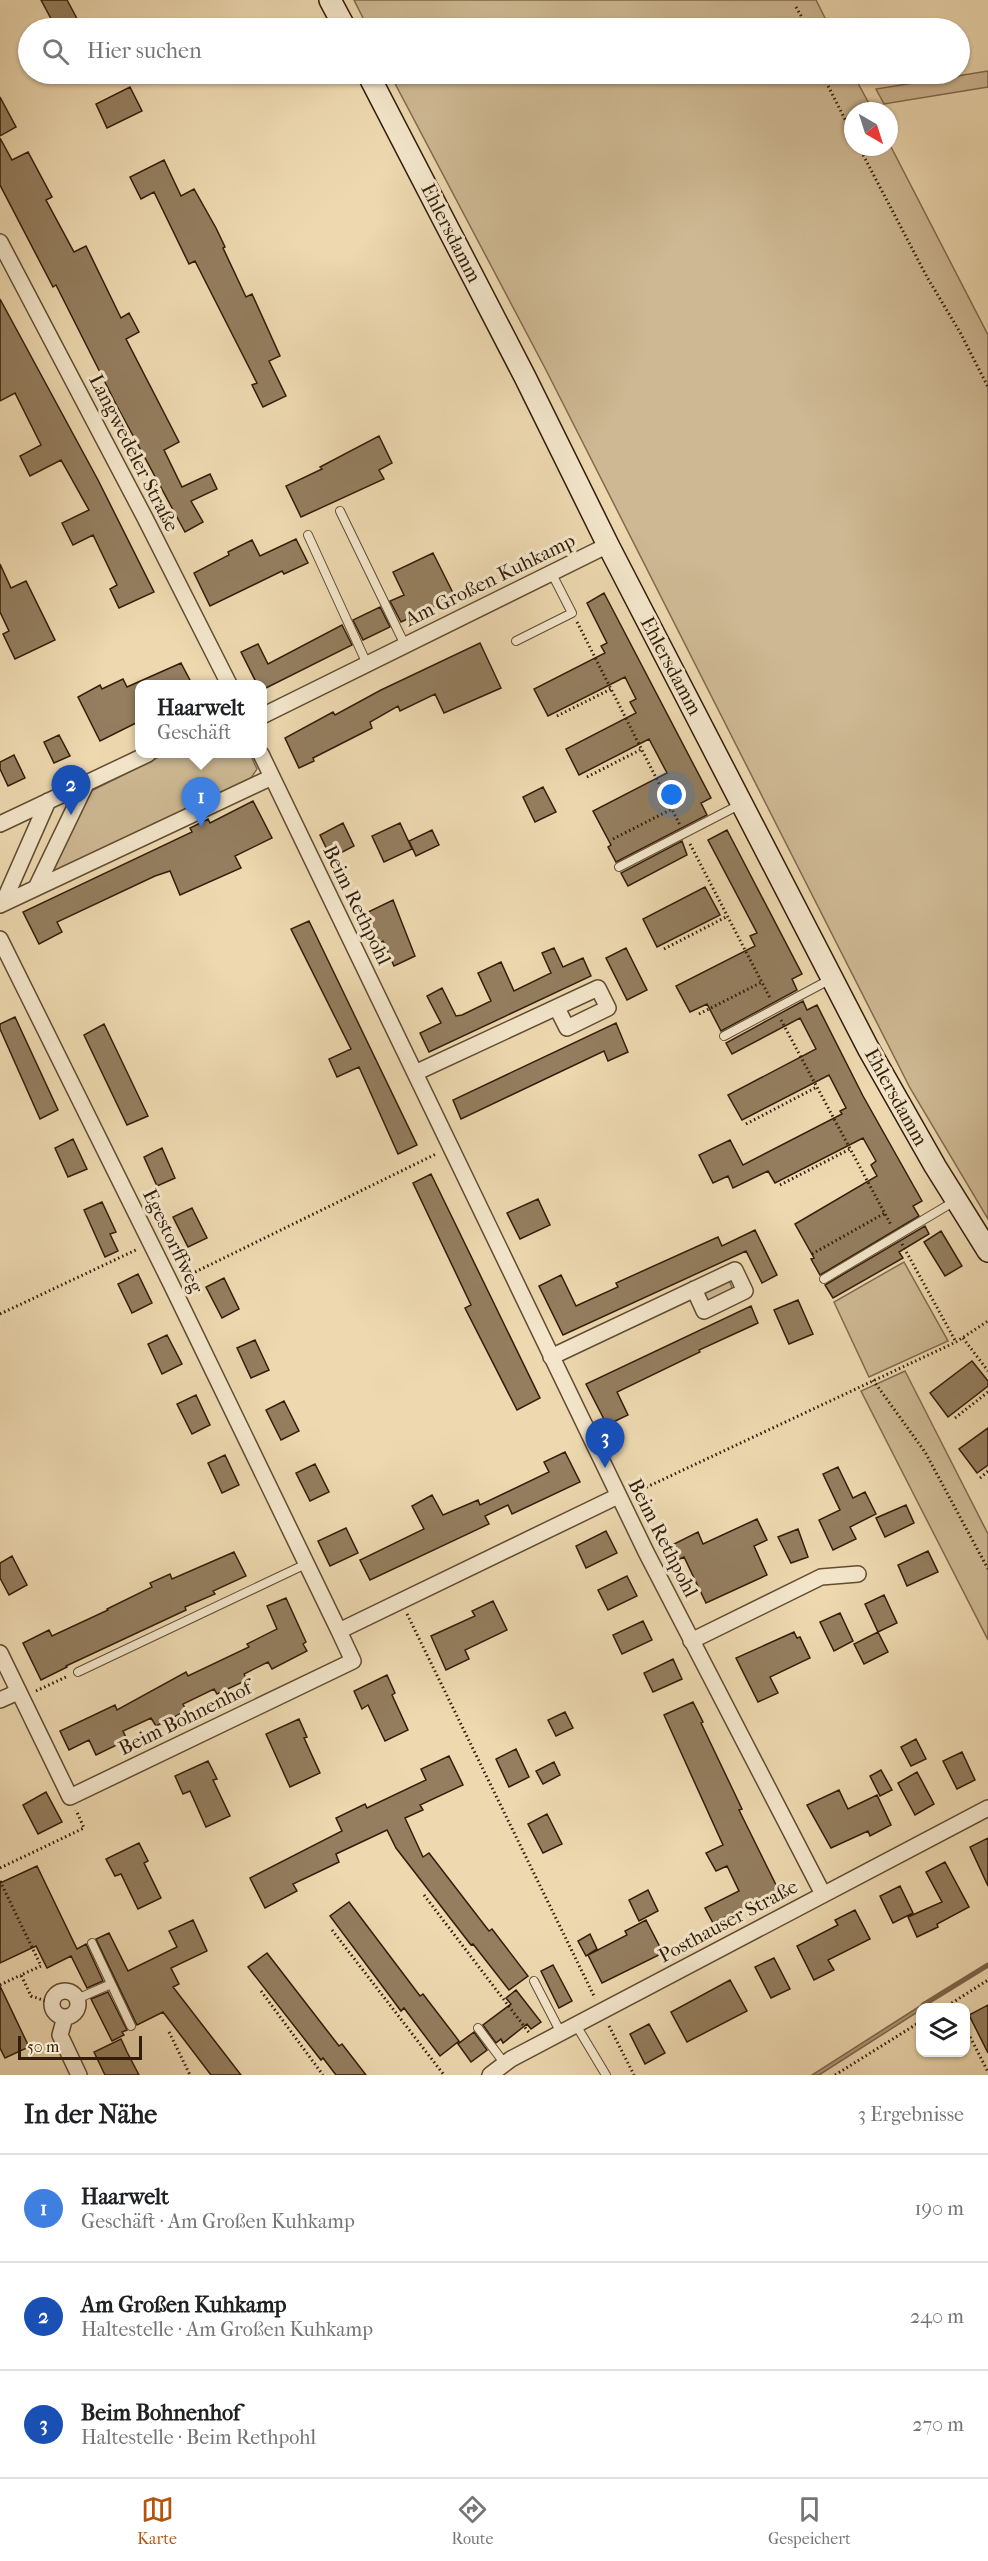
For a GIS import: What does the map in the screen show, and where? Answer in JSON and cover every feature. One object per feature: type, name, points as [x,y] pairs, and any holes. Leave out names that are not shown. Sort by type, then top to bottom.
[{"type":"street","points":[[330,0],[340,18]]},
{"type":"street","name":"Ehlersdamm","points":[[373,84],[525,377],[608,545],[868,1047],[988,1251]]},
{"type":"street","name":"Langwedeler Straße","points":[[0,242],[227,680]]},
{"type":"street","name":"Am Großen Kuhkamp","points":[[267,714],[608,545]]},
{"type":"street","points":[[0,824],[138,758]]},
{"type":"street","name":"Beim Rethpohl","points":[[263,758],[618,1496],[823,1894]]},
{"type":"street","points":[[1,904],[272,777]]},
{"type":"street","points":[[36,888],[86,784]]},
{"type":"street","points":[[1,904],[48,801]]},
{"type":"street","name":"Egestorffweg","points":[[0,939],[151,1243],[339,1631]]},
{"type":"street","points":[[415,1073],[557,1008]]},
{"type":"street","points":[[551,1357],[694,1289]]},
{"type":"street","points":[[339,1631],[618,1496]]},
{"type":"street","points":[[691,1641],[821,1577],[858,1574]]},
{"type":"street","name":"Beim Bohnenhof","points":[[70,1797],[353,1661],[339,1631]]},
{"type":"street","points":[[0,1653],[70,1797]]},
{"type":"street","points":[[0,1700],[20,1695]]},
{"type":"street","name":"Posthauser Straße","points":[[490,2075],[538,2045],[988,1808]]},
{"type":"street","points":[[65,1991],[70,1992],[77,1999],[78,2004],[74,2013],[65,2016],[56,2013],[52,2003],[56,1994],[65,1991]]},
{"type":"street","points":[[65,2016],[60,2035],[79,2075]]},
{"type":"lane","points":[[340,511],[405,645]]},
{"type":"lane","points":[[308,535],[367,664]]},
{"type":"lane","points":[[516,641],[572,613],[552,574]]},
{"type":"lane","points":[[619,867],[742,803]]},
{"type":"lane","points":[[724,1036],[833,979]]},
{"type":"lane","points":[[824,1279],[898,1237],[956,1200]]},
{"type":"lane","points":[[78,1672],[306,1564]]},
{"type":"lane","points":[[92,1943],[131,2026]]},
{"type":"lane","points":[[534,1981],[561,2033]]},
{"type":"lane","points":[[77,1999],[111,1984]]},
{"type":"lane","points":[[576,2025],[606,2075]]},
{"type":"lane","points":[[478,2028],[505,2064]]},
{"type":"path","points":[[796,7],[802,18]]},
{"type":"path","points":[[827,84],[844,117]]},
{"type":"path","points":[[864,156],[988,387]]},
{"type":"path","points":[[572,613],[817,1087],[956,1342]]},
{"type":"path","points":[[558,716],[611,689]]},
{"type":"path","points":[[587,777],[642,749]]},
{"type":"path","points":[[613,839],[672,809]]},
{"type":"path","points":[[664,949],[728,916]]},
{"type":"path","points":[[699,1014],[762,982]]},
{"type":"path","points":[[746,1124],[817,1087]]},
{"type":"path","points":[[171,1284],[441,1152],[449,1145]]},
{"type":"path","points":[[780,1185],[850,1149]]},
{"type":"path","points":[[812,1254],[885,1213]]},
{"type":"path","points":[[0,1314],[151,1243]]},
{"type":"path","points":[[618,1496],[632,1494],[956,1342],[988,1321]]},
{"type":"path","points":[[963,1338],[988,1371]]},
{"type":"path","points":[[873,1380],[925,1452],[988,1569]]},
{"type":"path","points":[[956,1418],[988,1392]]},
{"type":"path","points":[[980,1478],[988,1471]]},
{"type":"path","points":[[400,1601],[634,2075]]},
{"type":"path","points":[[20,1695],[78,1672]]},
{"type":"path","points":[[0,1868],[84,1828],[70,1797]]},
{"type":"path","points":[[0,1881],[41,1966],[0,1985]]},
{"type":"path","points":[[424,1894],[538,2045]]},
{"type":"path","points":[[332,1930],[444,2075]]},
{"type":"path","points":[[21,1975],[31,1996],[52,2003]]},
{"type":"path","points":[[951,2003],[988,1980]]},
{"type":"path","points":[[261,1991],[323,2075]]},
{"type":"path","points":[[835,2075],[916,2025]]},
{"type":"path","points":[[169,2032],[190,2075]]},
{"type":"path","points":[[970,2037],[988,2072]]},
{"type":"shaded area","points":[[354,0],[816,0],[825,18],[363,18]]},
{"type":"shaded area","points":[[988,71],[988,87],[896,102],[883,102],[876,89],[907,84],[970,84],[970,74]]},
{"type":"shaded area","points":[[395,84],[858,84],[868,102],[844,102],[844,156],[896,156],[988,335],[988,1219],[910,1088],[546,370]]},
{"type":"shaded area","points":[[157,758],[252,758],[257,769],[251,778],[52,873],[91,791]]},
{"type":"shaded area","points":[[904,1262],[948,1341],[869,1377],[834,1302]]},
{"type":"shaded area","points":[[729,1280],[733,1290],[707,1301],[704,1289]]},
{"type":"shaded area","points":[[905,1371],[988,1534],[988,1640],[861,1391]]},
{"type":"shaded area","points":[[916,2009],[916,2013],[819,2075],[812,2075]]},
{"type":"building","points":[[41,0],[67,0],[77,18],[51,18]]},
{"type":"building","points":[[130,87],[142,111],[107,128],[96,104]]},
{"type":"building","points":[[0,97],[16,127],[0,136]]},
{"type":"building","points":[[0,138],[12,160],[28,152],[52,197],[46,200],[74,252],[86,246],[121,318],[129,313],[139,332],[126,339],[179,442],[164,450],[182,487],[210,474],[217,489],[191,501],[203,522],[185,532],[117,406],[56,285],[53,287],[0,185]]},
{"type":"building","points":[[164,160],[181,196],[194,189],[216,228],[246,297],[252,294],[280,356],[269,361],[286,396],[263,407],[252,385],[257,383],[195,261],[189,264],[154,192],[141,199],[130,177]]},
{"type":"building","points":[[0,299],[98,480],[154,592],[119,608],[110,589],[117,585],[93,535],[73,545],[62,523],[89,510],[61,460],[30,476],[20,456],[41,445],[15,393],[0,401]]},
{"type":"building","points":[[379,436],[392,463],[379,470],[384,479],[301,517],[286,486],[322,469],[320,467]]},
{"type":"building","points":[[296,539],[308,563],[284,574],[282,571],[210,606],[194,573],[252,540],[260,556]]},
{"type":"building","points":[[433,553],[455,597],[401,622],[390,601],[404,595],[393,572]]},
{"type":"building","points":[[0,564],[11,588],[26,581],[55,640],[15,659],[3,634],[9,631],[0,612]]},
{"type":"building","points":[[604,593],[711,798],[701,803],[707,815],[616,862],[608,847],[611,845],[593,811],[667,773],[649,739],[579,775],[566,749],[636,713],[630,702],[636,699],[625,677],[548,716],[534,689],[605,653],[601,646],[607,643],[587,603]]},
{"type":"building","points":[[380,607],[390,627],[363,640],[353,620]]},
{"type":"building","points":[[342,625],[352,645],[267,688],[267,680],[255,680],[241,652],[258,644],[268,664]]},
{"type":"building","points":[[480,643],[501,688],[444,713],[435,694],[400,711],[398,706],[370,722],[372,728],[313,758],[314,761],[299,768],[285,738],[333,712],[335,715],[381,690]]},
{"type":"building","points":[[181,663],[190,680],[143,680]]},
{"type":"building","points":[[123,679],[127,687],[135,683],[135,724],[100,741],[78,697],[100,685],[102,689]]},
{"type":"building","points":[[59,735],[70,756],[54,763],[44,742]]},
{"type":"building","points":[[14,755],[25,778],[8,786],[0,769],[0,762]]},
{"type":"building","points":[[543,787],[556,812],[535,822],[523,797]]},
{"type":"building","points":[[253,801],[272,838],[235,856],[241,868],[180,895],[170,871],[155,876],[57,922],[62,932],[39,944],[23,912],[192,832],[190,828],[208,819],[210,823]]},
{"type":"building","points":[[343,823],[354,846],[331,858],[320,835]]},
{"type":"building","points":[[400,823],[412,849],[384,862],[372,836]]},
{"type":"building","points":[[432,830],[439,845],[416,856],[409,841]]},
{"type":"building","points":[[727,830],[802,974],[792,979],[797,990],[721,1031],[707,1004],[690,1012],[676,986],[755,946],[750,936],[757,933],[708,840]]},
{"type":"building","points":[[682,841],[687,855],[628,886],[621,873]]},
{"type":"building","points":[[705,887],[720,915],[657,947],[643,919]]},
{"type":"building","points":[[393,900],[415,956],[394,966],[383,941],[380,943],[366,913]]},
{"type":"building","points":[[309,921],[417,1145],[398,1154],[359,1067],[337,1077],[329,1059],[351,1049],[291,929]]},
{"type":"building","points":[[554,948],[563,967],[583,958],[591,976],[429,1052],[420,1033],[441,1023],[427,996],[442,988],[456,1016],[462,1015],[491,1001],[478,973],[501,962],[514,991],[551,973],[542,953]]},
{"type":"building","points":[[626,948],[647,990],[627,1000],[606,958]]},
{"type":"building","points":[[803,1001],[807,1010],[817,1005],[863,1096],[922,1201],[913,1206],[919,1216],[820,1275],[811,1259],[814,1258],[795,1224],[877,1176],[871,1165],[876,1161],[863,1138],[775,1183],[768,1171],[733,1188],[728,1176],[713,1183],[699,1155],[730,1140],[743,1165],[842,1114],[840,1111],[846,1108],[829,1075],[742,1120],[728,1095],[816,1049],[800,1018],[732,1054],[726,1043]]},
{"type":"building","points":[[15,1017],[58,1110],[40,1119],[0,1029],[0,1024]]},
{"type":"building","points":[[616,1023],[628,1052],[608,1061],[604,1051],[461,1119],[453,1100]]},
{"type":"building","points":[[104,1024],[148,1116],[127,1125],[84,1035]]},
{"type":"building","points":[[73,1139],[87,1169],[68,1177],[55,1148]]},
{"type":"building","points":[[162,1148],[175,1178],[157,1186],[144,1157]]},
{"type":"building","points":[[431,1174],[540,1398],[517,1410],[465,1308],[471,1305],[413,1183]]},
{"type":"building","points":[[538,1199],[550,1225],[520,1239],[507,1213]]},
{"type":"building","points":[[102,1202],[116,1232],[110,1234],[118,1251],[105,1257],[84,1210]]},
{"type":"building","points":[[192,1208],[207,1238],[188,1247],[173,1217]]},
{"type":"building","points":[[925,1226],[929,1234],[899,1252],[903,1258],[833,1298],[825,1285]]},
{"type":"building","points":[[755,1230],[777,1275],[762,1283],[746,1251],[563,1335],[539,1286],[561,1275],[576,1306],[618,1287],[616,1283],[718,1237],[722,1246]]},
{"type":"building","points":[[941,1231],[962,1266],[945,1276],[924,1242]]},
{"type":"building","points":[[138,1274],[152,1303],[132,1313],[118,1284]]},
{"type":"building","points":[[224,1278],[239,1309],[222,1318],[206,1287]]},
{"type":"building","points":[[798,1300],[813,1334],[789,1344],[774,1310]]},
{"type":"building","points":[[751,1306],[758,1323],[617,1392],[628,1415],[607,1425],[586,1384]]},
{"type":"building","points":[[167,1335],[182,1364],[162,1374],[148,1344]]},
{"type":"building","points":[[255,1340],[269,1370],[251,1378],[237,1348]]},
{"type":"building","points":[[972,1361],[988,1381],[988,1386],[948,1417],[930,1393]]},
{"type":"building","points":[[196,1395],[210,1425],[192,1434],[177,1404]]},
{"type":"building","points":[[284,1401],[299,1431],[281,1440],[266,1410]]},
{"type":"building","points":[[988,1428],[988,1465],[977,1473],[959,1449]]},
{"type":"building","points":[[565,1452],[580,1482],[512,1514],[508,1505],[485,1516],[489,1524],[370,1580],[360,1560],[424,1529],[412,1506],[432,1495],[443,1515],[478,1500],[480,1505],[549,1472],[544,1462]]},
{"type":"building","points":[[225,1455],[239,1485],[222,1493],[208,1463]]},
{"type":"building","points":[[315,1464],[329,1492],[310,1501],[296,1473]]},
{"type":"building","points":[[838,1467],[853,1498],[865,1492],[876,1514],[850,1527],[856,1539],[833,1550],[819,1520],[840,1510],[823,1474]]},
{"type":"building","points":[[906,1505],[914,1523],[885,1537],[876,1518]]},
{"type":"building","points":[[757,1519],[767,1540],[754,1546],[767,1575],[706,1603],[684,1557],[675,1561],[668,1547],[698,1532],[703,1544]]},
{"type":"building","points":[[346,1528],[358,1553],[330,1566],[318,1541]]},
{"type":"building","points":[[798,1529],[808,1557],[791,1563],[778,1537]]},
{"type":"building","points":[[606,1531],[617,1553],[586,1568],[576,1546]]},
{"type":"building","points":[[928,1551],[938,1572],[907,1586],[898,1565]]},
{"type":"building","points":[[234,1552],[246,1576],[213,1591],[215,1594],[185,1607],[186,1610],[41,1680],[23,1643],[49,1630],[52,1636],[108,1610],[152,1587],[150,1583],[170,1574],[172,1579]]},
{"type":"building","points":[[12,1556],[27,1585],[9,1595],[0,1578],[0,1563]]},
{"type":"building","points":[[627,1576],[637,1596],[608,1610],[598,1590]]},
{"type":"building","points":[[884,1595],[897,1623],[878,1632],[865,1604]]},
{"type":"building","points":[[286,1598],[306,1642],[303,1644],[307,1651],[272,1669],[268,1662],[244,1674],[247,1680],[217,1694],[214,1689],[183,1704],[186,1711],[156,1726],[151,1718],[123,1731],[127,1740],[96,1755],[89,1740],[69,1750],[60,1731],[115,1705],[117,1710],[186,1672],[188,1676],[249,1647],[247,1644],[277,1629],[267,1606]]},
{"type":"building","points":[[493,1601],[507,1630],[465,1650],[469,1659],[446,1670],[431,1636],[475,1616],[472,1611]]},
{"type":"building","points":[[840,1613],[853,1641],[834,1651],[820,1622]]},
{"type":"building","points":[[643,1621],[652,1640],[622,1654],[613,1635]]},
{"type":"building","points":[[794,1632],[797,1638],[800,1637],[810,1658],[770,1677],[778,1693],[758,1702],[736,1658]]},
{"type":"building","points":[[878,1632],[888,1652],[864,1664],[854,1644]]},
{"type":"building","points":[[673,1659],[682,1679],[653,1692],[644,1673]]},
{"type":"building","points":[[387,1675],[395,1693],[392,1695],[408,1730],[385,1741],[368,1705],[362,1709],[354,1691]]},
{"type":"building","points":[[693,1702],[742,1809],[739,1810],[779,1891],[713,1923],[705,1908],[739,1891],[727,1866],[716,1871],[706,1853],[723,1845],[664,1715]]},
{"type":"building","points":[[565,1712],[573,1728],[556,1736],[548,1720]]},
{"type":"building","points":[[299,1719],[307,1737],[304,1738],[320,1773],[290,1787],[266,1734]]},
{"type":"building","points":[[916,1739],[926,1759],[911,1766],[901,1747]]},
{"type":"building","points":[[516,1749],[529,1777],[509,1787],[496,1759]]},
{"type":"building","points":[[962,1752],[975,1780],[957,1789],[943,1761]]},
{"type":"building","points":[[449,1756],[463,1785],[420,1805],[423,1810],[405,1818],[423,1857],[429,1853],[489,1931],[492,1929],[528,1976],[509,1990],[396,1848],[387,1830],[336,1854],[339,1862],[293,1884],[297,1891],[265,1908],[250,1878],[342,1831],[336,1818],[365,1804],[367,1808],[426,1780],[421,1769]]},
{"type":"building","points":[[208,1761],[217,1779],[213,1780],[230,1816],[206,1827],[190,1791],[183,1794],[175,1776]]},
{"type":"building","points":[[554,1762],[560,1775],[543,1784],[536,1771]]},
{"type":"building","points":[[881,1770],[892,1790],[880,1796],[870,1776]]},
{"type":"building","points":[[917,1772],[934,1804],[915,1815],[898,1783]]},
{"type":"building","points":[[839,1790],[848,1809],[877,1795],[891,1825],[870,1836],[868,1831],[831,1848],[807,1805]]},
{"type":"building","points":[[46,1792],[62,1822],[38,1834],[23,1805]]},
{"type":"building","points":[[547,1814],[562,1844],[543,1853],[528,1824]]},
{"type":"building","points":[[988,1838],[988,1886],[970,1847]]},
{"type":"building","points":[[139,1843],[148,1861],[144,1863],[161,1898],[138,1909],[121,1874],[115,1876],[106,1859]]},
{"type":"building","points":[[945,1862],[969,1907],[937,1924],[938,1927],[917,1937],[908,1917],[942,1902],[926,1872]]},
{"type":"building","points":[[37,1866],[77,1949],[86,1944],[103,1981],[87,1988],[71,1956],[47,1968],[36,1946],[0,1963],[0,1883]]},
{"type":"building","points":[[900,1886],[913,1913],[893,1923],[880,1896]]},
{"type":"building","points":[[648,1890],[658,1911],[639,1921],[629,1900]]},
{"type":"building","points":[[349,1902],[420,1996],[423,1994],[459,2041],[440,2056],[404,2008],[401,2011],[330,1916]]},
{"type":"building","points":[[855,1910],[870,1939],[828,1960],[834,1970],[814,1980],[797,1946],[838,1925],[835,1920]]},
{"type":"building","points":[[193,1920],[207,1951],[171,1968],[179,1984],[173,1987],[241,2075],[211,2075],[163,2012],[137,2025],[96,1939],[109,1933],[128,1971],[177,1947],[169,1931]]},
{"type":"building","points":[[646,1920],[663,1953],[602,1983],[588,1955],[627,1935],[625,1931]]},
{"type":"building","points":[[590,1934],[597,1949],[586,1956],[578,1941]]},
{"type":"building","points":[[267,1953],[339,2046],[342,2044],[366,2075],[336,2075],[323,2058],[321,2060],[248,1967]]},
{"type":"building","points":[[774,1958],[790,1989],[771,1998],[755,1967]]},
{"type":"building","points":[[553,1965],[572,2001],[559,2008],[541,1971]]},
{"type":"building","points":[[730,1980],[747,2011],[687,2042],[671,2012]]},
{"type":"building","points":[[0,1986],[29,2047],[5,2058],[0,2048]]},
{"type":"building","points":[[516,1990],[541,2022],[531,2029],[527,2024],[503,2043],[501,2039],[496,2043],[483,2025],[511,2004],[506,1998]]},
{"type":"building","points":[[108,1992],[127,2030],[122,2032],[124,2035],[112,2041],[91,1999]]},
{"type":"building","points":[[988,2005],[988,2053],[970,2017],[970,2014]]},
{"type":"building","points":[[649,2024],[665,2053],[645,2064],[630,2034]]},
{"type":"building","points":[[474,2032],[487,2050],[471,2062],[458,2044]]},
{"type":"building","points":[[121,2039],[139,2075],[105,2075],[94,2052]]},
{"type":"waterway","points":[[926,2003],[988,1965]]},
{"type":"place","name":"Am Großen Kuhkamp","points":[[71,815]]},
{"type":"place","name":"Haarwelt","points":[[201,827]]},
{"type":"place","name":"Beim Bohnenhof","points":[[605,1468]]}]
